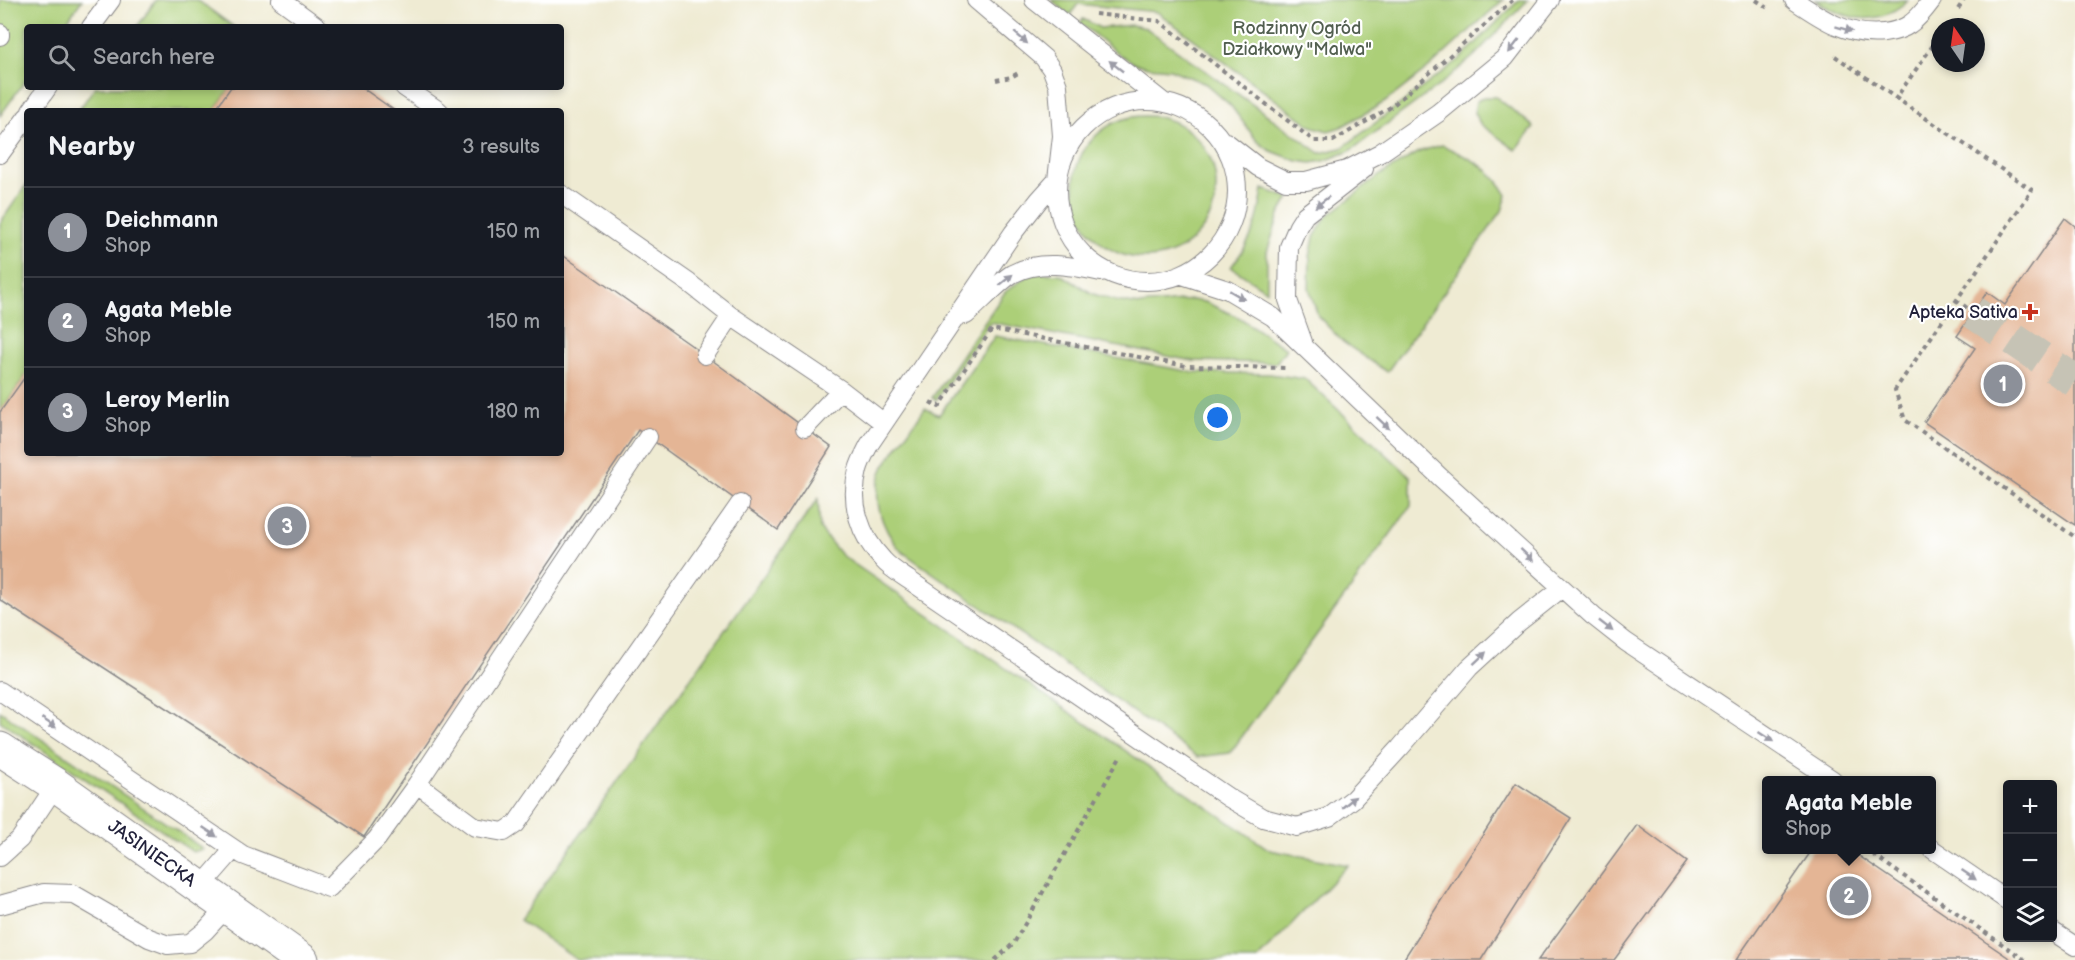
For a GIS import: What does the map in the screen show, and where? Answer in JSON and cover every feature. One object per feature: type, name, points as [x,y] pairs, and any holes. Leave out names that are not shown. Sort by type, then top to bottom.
[{"type":"street","name":"JASINIECKA","points":[[0,749],[56,785],[302,960]]},
{"type":"lane","points":[[93,24],[111,0]]},
{"type":"lane","points":[[281,0],[314,24]]},
{"type":"lane","points":[[976,0],[1044,58],[1058,86],[1062,136],[1057,180],[1058,210],[1068,237],[1086,259],[1111,275]]},
{"type":"lane","points":[[1034,0],[1162,102],[1192,113],[1206,122],[1222,139],[1258,167],[1286,181],[1306,181],[1347,170],[1380,153],[1438,114],[1505,58],[1550,0]]},
{"type":"lane","points":[[1794,0],[1823,20],[1840,28],[1874,34],[1891,32],[1910,25],[1932,0]]},
{"type":"lane","points":[[33,108],[46,90]]},
{"type":"lane","points":[[408,90],[435,108]]},
{"type":"lane","points":[[1162,102],[1133,101],[1105,111],[1081,128],[1065,152],[1057,180],[1014,233],[869,445],[858,471],[855,500],[857,518],[883,560],[1229,798],[1263,818],[1297,827],[1329,817],[1353,799],[1469,668],[1519,622],[1562,588]]},
{"type":"lane","points":[[0,154],[24,121]]},
{"type":"lane","points":[[1305,347],[1288,300],[1289,247],[1298,226],[1305,215],[1418,127]]},
{"type":"lane","points":[[947,333],[1012,274],[1040,265],[1071,266],[1134,281],[1159,281],[1182,275],[1205,261],[1223,241],[1234,216],[1238,190],[1233,163],[1222,139]]},
{"type":"lane","points":[[564,196],[731,316],[841,390],[884,423]]},
{"type":"lane","points":[[1182,275],[1228,290],[1273,317],[1327,370],[1593,616],[1626,642],[1827,776]]},
{"type":"lane","points":[[705,355],[731,316]]},
{"type":"lane","points":[[805,428],[841,390]]},
{"type":"lane","points":[[0,691],[243,855],[328,888],[377,839],[417,784],[648,438]]},
{"type":"lane","points":[[417,784],[475,827],[504,832],[516,824],[741,504]]},
{"type":"lane","points":[[0,857],[20,839],[56,785]]},
{"type":"lane","points":[[200,888],[234,849]]},
{"type":"lane","points":[[1936,852],[2003,898]]},
{"type":"lane","points":[[0,905],[44,893],[73,894],[149,938],[168,945],[190,943],[205,931],[227,907]]},
{"type":"lane","points":[[2057,934],[2075,946]]},
{"type":"path","points":[[1068,28],[1082,12],[1159,21],[1314,141],[1333,141],[1391,107],[1513,0]]},
{"type":"path","points":[[1931,48],[1896,98],[2032,190],[1895,390],[1905,420],[2075,537]]},
{"type":"path","points":[[996,80],[1011,77],[1044,58]]},
{"type":"path","points":[[1956,300],[1973,312]]},
{"type":"path","points":[[907,389],[939,407],[992,329],[1186,366],[1327,370]]},
{"type":"path","points":[[995,960],[1014,943],[1134,733]]},
{"type":"path","points":[[1873,854],[2025,960]]},
{"type":"green space","points":[[0,0],[82,0],[65,24],[24,24],[24,82],[0,116]]},
{"type":"green space","points":[[156,0],[197,0],[230,24],[139,24]]},
{"type":"green space","name":"Rodzinny Ogród Działkowy \"Malwa\"","points":[[1051,0],[1503,0],[1430,67],[1385,102],[1341,127],[1328,131],[1311,126],[1157,12],[1078,4],[1070,15]]},
{"type":"green space","points":[[1519,0],[1528,0],[1474,56],[1441,84],[1350,151],[1324,161],[1311,163],[1297,161],[1269,150],[1257,141],[1231,106],[1206,84],[1170,69],[1136,64],[1120,55],[1080,23],[1083,19],[1100,28],[1132,25],[1146,28],[1320,153],[1342,148],[1460,59]]},
{"type":"green space","points":[[1815,0],[1908,0],[1885,15],[1862,18],[1839,13]]},
{"type":"green space","points":[[93,90],[229,90],[216,108],[80,108]]},
{"type":"green space","points":[[1483,97],[1496,97],[1534,127],[1516,150],[1480,124],[1474,113],[1476,102]]},
{"type":"green space","points":[[1145,116],[1172,121],[1196,136],[1211,160],[1216,187],[1211,214],[1196,238],[1172,253],[1145,258],[1118,253],[1094,238],[1079,214],[1074,187],[1079,160],[1094,136],[1118,121]]},
{"type":"green space","points":[[1442,145],[1471,159],[1487,170],[1507,195],[1502,211],[1387,372],[1343,342],[1318,316],[1309,288],[1310,257],[1314,237],[1326,217],[1380,175],[1421,151]]},
{"type":"green space","points":[[24,188],[24,378],[0,412],[0,223]]},
{"type":"green space","points":[[1263,189],[1289,198],[1279,215],[1267,252],[1267,291],[1231,267],[1245,248],[1253,230]]},
{"type":"green space","points":[[1038,273],[1060,274],[1093,294],[1116,301],[1140,305],[1192,300],[1205,302],[1240,318],[1286,349],[1276,363],[1193,361],[990,322],[936,400],[932,398],[1005,292],[1027,276]]},
{"type":"green space","points":[[995,336],[1192,372],[1270,374],[1305,379],[1411,477],[1411,506],[1230,753],[1198,757],[901,551],[888,532],[879,510],[878,499],[880,477],[884,466],[925,408],[939,415]]},
{"type":"green space","points":[[818,499],[820,529],[841,555],[1270,850],[1348,865],[1257,960],[577,960],[519,920]]},
{"type":"green space","points":[[0,711],[203,849],[193,852],[0,721]]},
{"type":"building","points":[[229,90],[365,90],[391,108],[216,108]]},
{"type":"building","points":[[2065,218],[2075,226],[2075,525],[1924,422],[1975,348],[1957,336],[1987,292],[2005,305]]},
{"type":"building","points":[[564,256],[831,447],[778,530],[638,430],[364,837],[0,600],[0,412],[24,378],[24,456],[564,456]]},
{"type":"building","points":[[1516,783],[1571,818],[1481,960],[1403,960]]},
{"type":"building","points":[[1637,825],[1687,862],[1614,960],[1538,960]]},
{"type":"building","points":[[1809,854],[1856,854],[2012,960],[1736,960]]},
{"type":"tunnel","points":[[1973,312],[2075,381]]},
{"type":"place","name":"Apteka Sativa","points":[[2030,312]]},
{"type":"place","name":"Deichmann","points":[[2003,384]]},
{"type":"place","name":"Leroy Merlin","points":[[287,526]]},
{"type":"place","name":"Agata Meble","points":[[1849,896]]}]
